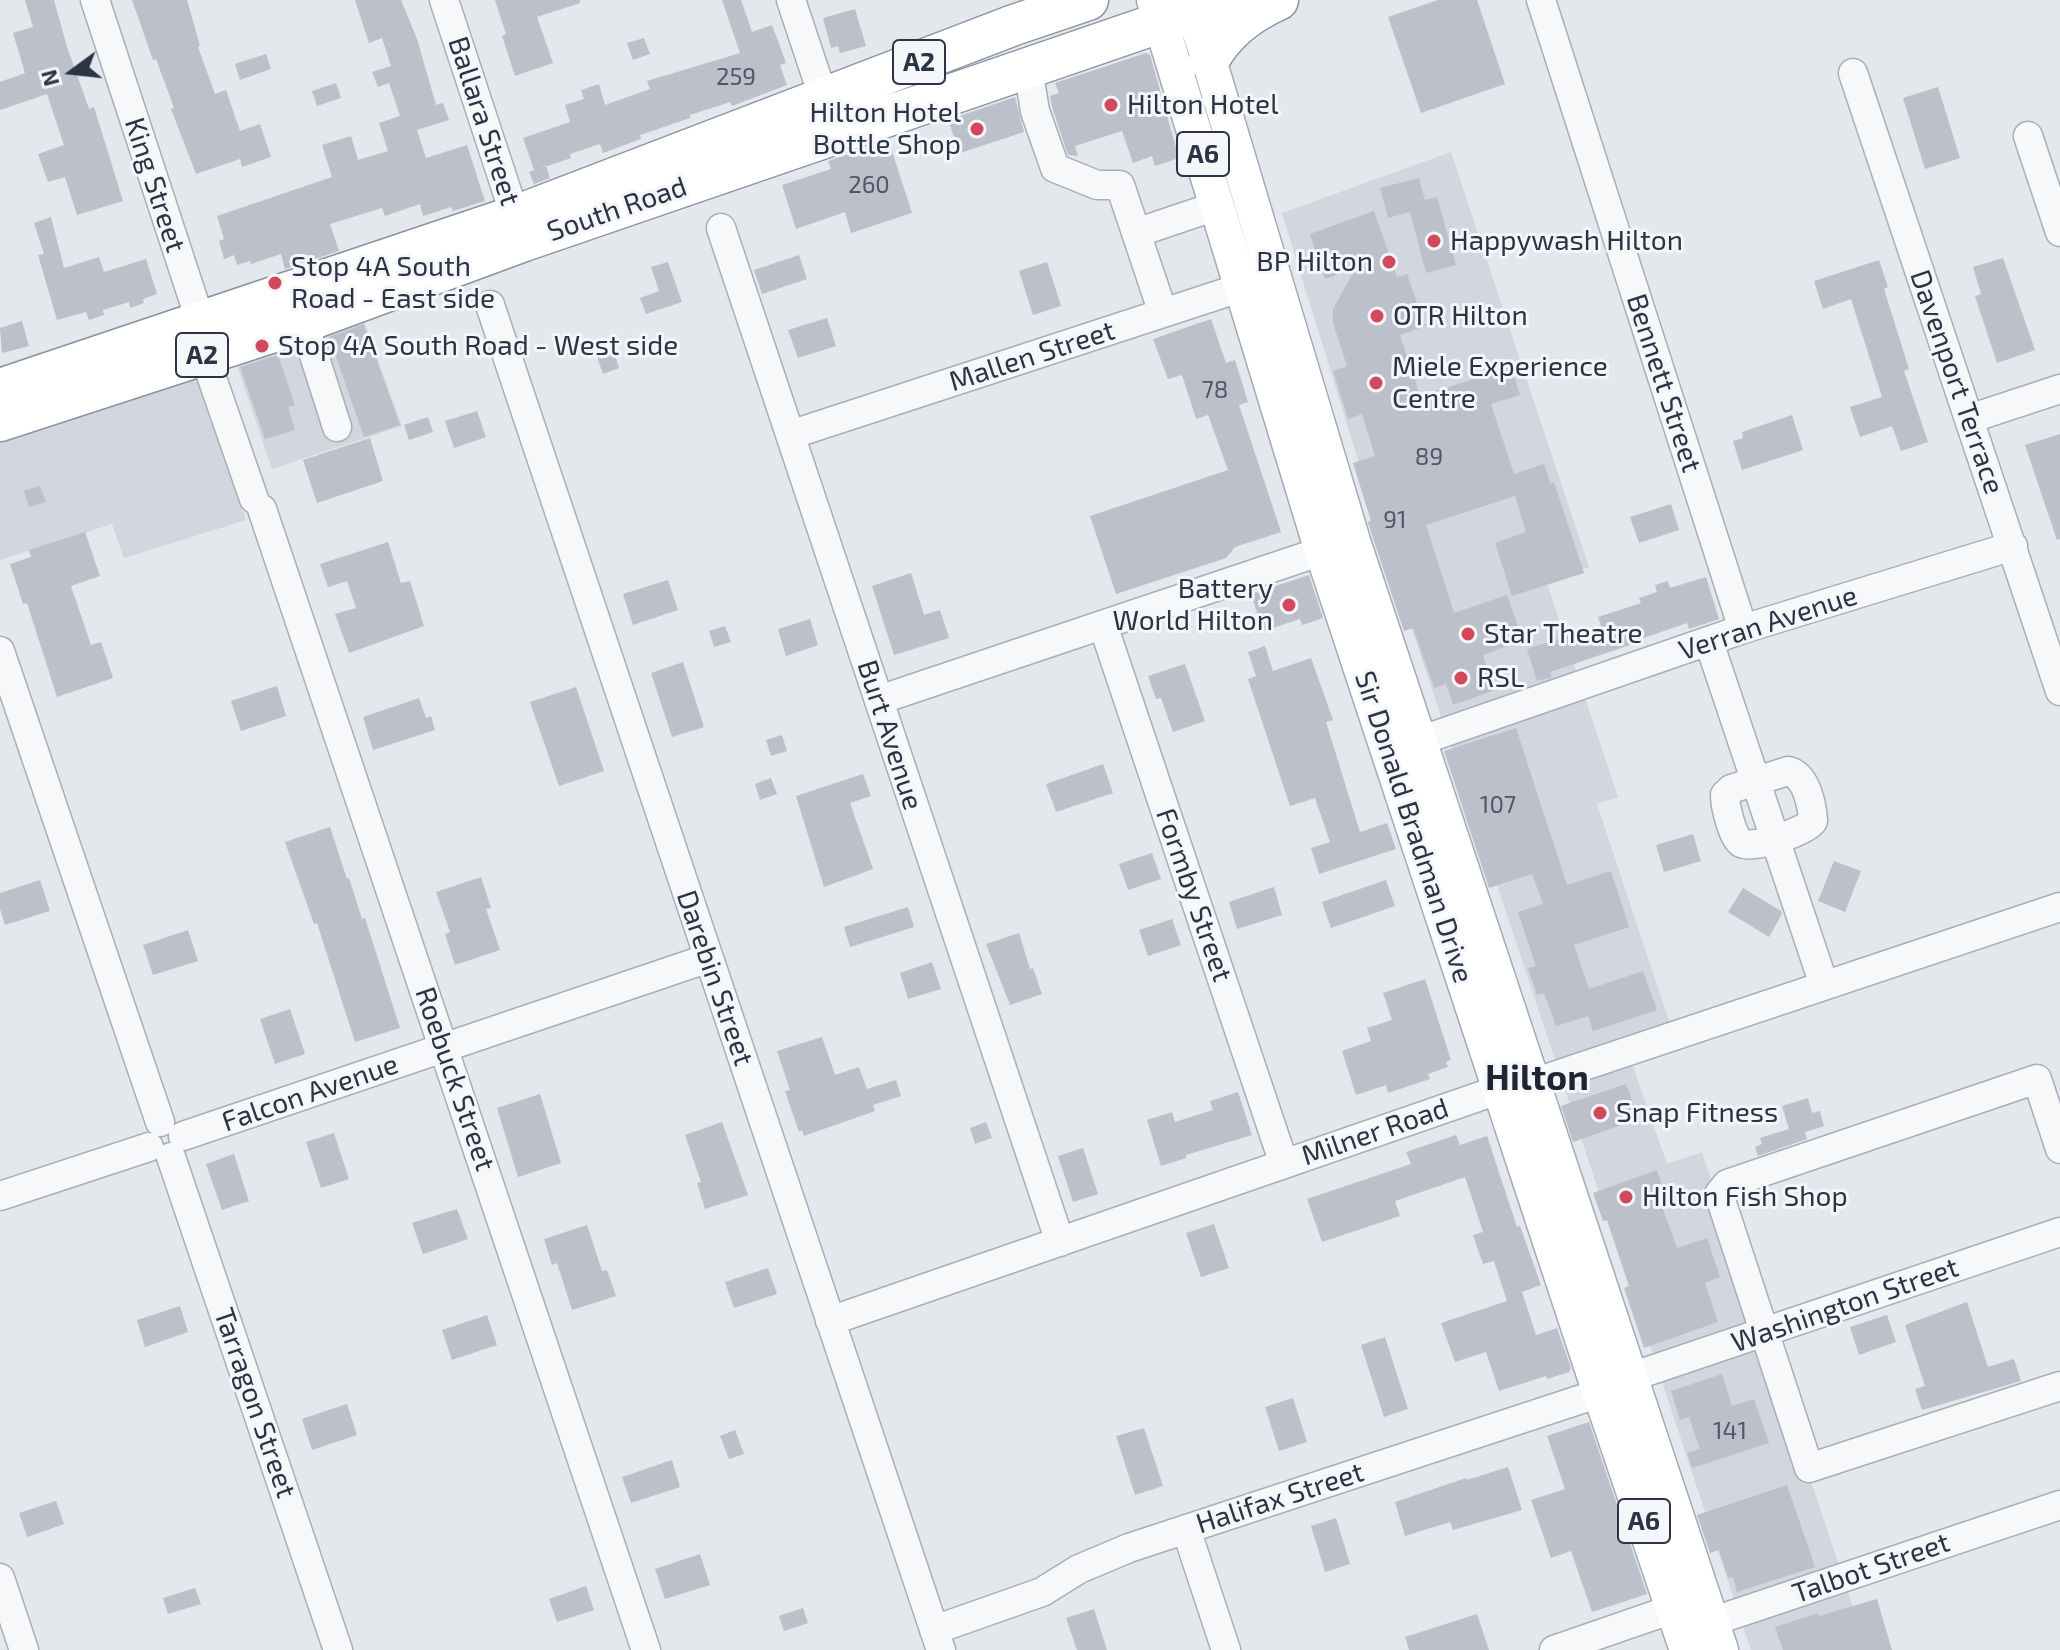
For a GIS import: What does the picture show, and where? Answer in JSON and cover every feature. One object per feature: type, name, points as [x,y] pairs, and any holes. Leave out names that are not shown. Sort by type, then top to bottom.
[{"type":"highway","points":[[1014,25],[1059,0]]},
{"type":"highway","name":"South Road","points":[[519,229],[824,99],[1014,25],[1088,0]]},
{"type":"highway","name":"South Road","points":[[0,421],[203,339],[519,229],[1028,68],[1174,9],[1235,0]]},
{"type":"highway","points":[[1209,60],[1219,42],[1237,25],[1278,0]]},
{"type":"highway","name":"South Road","points":[[0,389],[203,339]]},
{"type":"main road","name":"Sir Donald Bradman Drive","points":[[1174,9],[1209,60],[1258,282],[1338,546],[1517,1086],[1631,1377],[1696,1627]]},
{"type":"main road","name":"Sir Donald Bradman Drive","points":[[1174,9],[1219,205],[1258,282]]},
{"type":"main road","name":"Sir Donald Bradman Drive","points":[[1517,1086],[1600,1393],[1696,1627]]},
{"type":"street","name":"King Street","points":[[95,0],[203,339]]},
{"type":"street","name":"Ballara Street","points":[[444,0],[519,229]]},
{"type":"street","points":[[791,0],[824,99]]},
{"type":"street","name":"Bennett Street","points":[[1541,0],[1743,629]]},
{"type":"street","points":[[1028,68],[1035,111],[1055,168],[1097,185],[1120,185],[1163,313]]},
{"type":"street","name":"Davenport Terrace","points":[[1853,73],[2060,691]]},
{"type":"street","points":[[2028,136],[2060,232]]},
{"type":"street","points":[[1136,233],[1219,205]]},
{"type":"street","name":"Burt Avenue","points":[[721,228],[1060,1242]]},
{"type":"street","name":"Mallen Street","points":[[790,435],[1258,282]]},
{"type":"street","name":"Darebin Street","points":[[490,305],[937,1640]]},
{"type":"street","points":[[298,307],[337,427]]},
{"type":"street","name":"Roebuck Street","points":[[203,339],[646,1650]]},
{"type":"street","points":[[1969,419],[2060,389]]},
{"type":"street","points":[[879,700],[1338,546]]},
{"type":"street","name":"Verran Avenue","points":[[1403,746],[1743,629],[2013,546]]},
{"type":"street","name":"Formby Street","points":[[1103,625],[1284,1164]]},
{"type":"street","points":[[1709,642],[1824,985]]},
{"type":"street","name":"Tarragon Street","points":[[0,651],[338,1650]]},
{"type":"street","points":[[1757,782],[1788,771],[1796,772],[1809,801],[1813,821],[1809,827],[1775,839]]},
{"type":"street","name":"Milner Road","points":[[830,1321],[1284,1164],[2060,907]]},
{"type":"street","name":"Falcon Avenue","points":[[0,1196],[709,958]]},
{"type":"street","points":[[2060,1149],[2037,1079],[1727,1184],[1719,1194],[1809,1468],[2060,1386]]},
{"type":"street","name":"Washington Street","points":[[1631,1377],[2060,1232]]},
{"type":"street","name":"Halifax Street","points":[[937,1640],[1042,1592],[1079,1569],[1129,1548],[1600,1393],[1631,1377]]},
{"type":"street","name":"Talbot Street","points":[[1554,1650],[1696,1627],[2060,1505]]},
{"type":"street","points":[[1186,1529],[1226,1650]]},
{"type":"street","points":[[0,1578],[24,1650]]},
{"type":"shaded area","points":[[1451,152],[1589,567],[1546,580],[1618,797],[1597,804],[1674,1036],[1628,1052],[1667,1164],[1702,1152],[1867,1650],[1751,1650],[1386,551],[1282,213]]},
{"type":"shaded area","points":[[362,317],[402,426],[272,469],[235,360]]},
{"type":"shaded area","points":[[196,371],[246,520],[124,558],[112,524],[0,560],[0,436]]},
{"type":"building","points":[[25,0],[54,0],[89,109],[94,107],[123,201],[77,215],[65,177],[48,182],[38,154],[64,145],[47,94],[0,110],[0,82],[25,73],[13,33],[33,27]]},
{"type":"building","points":[[132,0],[187,0],[198,47],[215,94],[226,90],[240,131],[260,124],[271,157],[242,167],[240,159],[196,174]]},
{"type":"building","points":[[355,0],[401,0],[417,39],[436,105],[443,103],[449,120],[417,130],[426,158],[467,145],[485,201],[423,216],[420,204],[385,216],[382,208],[330,224],[339,251],[285,269],[281,254],[251,264],[250,261],[237,265],[234,255],[224,259],[219,241],[224,239],[217,216],[332,177],[322,145],[351,136],[358,160],[388,151],[379,123],[400,116],[389,83],[378,87],[372,72],[391,66],[382,38],[369,43]]},
{"type":"building","points":[[495,0],[580,0],[580,3],[537,17],[553,63],[515,76]]},
{"type":"building","points":[[722,0],[741,0],[752,32],[772,25],[786,63],[780,65],[787,85],[732,106],[730,102],[690,115],[690,118],[640,135],[641,139],[603,153],[600,144],[570,154],[571,158],[546,167],[550,178],[534,184],[529,172],[534,170],[523,138],[570,122],[565,105],[584,99],[581,90],[599,84],[605,105],[650,89],[647,81],[740,53]]},
{"type":"building","points":[[1438,0],[1477,0],[1505,84],[1421,113],[1388,17]]},
{"type":"building","points":[[855,9],[866,46],[840,53],[838,46],[831,48],[823,18]]},
{"type":"building","points":[[644,38],[650,54],[633,60],[627,43]]},
{"type":"building","name":"Hilton Hotel","points":[[1146,53],[1150,55],[1179,158],[1155,166],[1152,156],[1133,163],[1122,131],[1075,146],[1078,156],[1068,155],[1050,96],[1059,93],[1055,83]]},
{"type":"building","points":[[266,54],[271,69],[240,80],[235,64]]},
{"type":"building","points":[[336,83],[341,98],[317,106],[312,91]]},
{"type":"building","points":[[1938,87],[1960,158],[1925,169],[1903,98]]},
{"type":"building","points":[[1015,97],[1024,132],[960,153],[948,120]]},
{"type":"building","points":[[873,146],[876,156],[892,151],[912,213],[851,233],[845,212],[796,229],[782,185],[831,169],[828,161]]},
{"type":"building","name":"Happywash Hilton","points":[[1419,178],[1425,200],[1437,197],[1456,265],[1426,273],[1410,212],[1388,218],[1380,188]]},
{"type":"building","points":[[1374,211],[1397,277],[1407,274],[1425,326],[1400,335],[1420,396],[1511,367],[1520,395],[1491,404],[1514,474],[1544,464],[1551,484],[1554,482],[1584,573],[1512,596],[1495,543],[1526,532],[1515,496],[1426,525],[1454,613],[1507,595],[1523,640],[1483,655],[1495,690],[1453,705],[1446,684],[1434,688],[1413,628],[1404,631],[1368,522],[1371,521],[1353,463],[1375,456],[1362,414],[1348,419],[1333,371],[1347,366],[1333,323],[1333,309],[1356,268],[1325,279],[1310,234]]},
{"type":"building","points":[[51,217],[64,268],[99,257],[104,272],[146,259],[157,294],[130,308],[129,302],[103,310],[104,315],[89,320],[86,312],[57,320],[38,255],[44,254],[34,223]]},
{"type":"building","points":[[799,255],[807,279],[762,294],[754,270]]},
{"type":"building","points":[[2003,258],[2035,350],[1997,363],[1975,296],[1981,294],[1973,267]]},
{"type":"building","points":[[1879,260],[1888,287],[1884,289],[1909,369],[1904,371],[1928,442],[1901,451],[1892,426],[1860,437],[1850,407],[1882,397],[1851,299],[1823,309],[1814,281]]},
{"type":"building","points":[[668,262],[682,302],[646,314],[640,298],[659,291],[651,267]]},
{"type":"building","points":[[1047,262],[1061,306],[1033,315],[1019,271]]},
{"type":"building","points":[[827,318],[836,346],[798,358],[788,330]]},
{"type":"building","points":[[1211,319],[1226,363],[1235,360],[1248,402],[1239,405],[1281,532],[1235,547],[1226,558],[1116,594],[1090,516],[1228,470],[1208,415],[1196,419],[1182,375],[1168,379],[1153,339]]},
{"type":"building","points":[[22,321],[29,346],[2,353],[0,328]]},
{"type":"building","points":[[364,324],[400,425],[364,437],[329,337]]},
{"type":"building","points":[[614,352],[619,368],[603,374],[597,357]]},
{"type":"building","points":[[278,355],[295,405],[288,407],[295,430],[265,439],[240,367]]},
{"type":"building","points":[[477,411],[486,437],[454,448],[445,421]]},
{"type":"building","points":[[1792,415],[1803,450],[1742,470],[1733,441],[1743,438],[1742,432]]},
{"type":"building","points":[[428,417],[433,432],[409,440],[404,425]]},
{"type":"building","points":[[2060,434],[2060,539],[2057,540],[2025,445]]},
{"type":"building","points":[[370,438],[383,481],[317,503],[303,460]]},
{"type":"building","points":[[40,486],[46,502],[29,507],[24,491]]},
{"type":"building","points":[[1671,504],[1679,530],[1639,543],[1630,517]]},
{"type":"building","points":[[85,532],[100,576],[71,586],[91,645],[101,642],[113,678],[57,697],[27,603],[23,604],[10,564],[31,557],[29,550]]},
{"type":"building","points":[[388,542],[401,583],[410,581],[424,626],[349,653],[335,614],[356,608],[347,581],[328,587],[320,564]]},
{"type":"building","points":[[911,573],[924,615],[940,610],[949,638],[894,655],[872,586]]},
{"type":"building","name":"Battery World Hilton","points":[[1309,575],[1323,618],[1302,625],[1300,619],[1263,631],[1251,594]]},
{"type":"building","points":[[1706,577],[1719,619],[1689,629],[1687,623],[1550,672],[1552,677],[1537,681],[1527,649],[1601,625],[1598,617],[1641,603],[1639,598],[1657,592],[1655,585],[1668,581],[1670,588]]},
{"type":"building","points":[[668,580],[678,610],[633,625],[623,594]]},
{"type":"building","points":[[810,619],[818,645],[786,656],[778,629]]},
{"type":"building","points":[[725,626],[731,642],[714,647],[709,631]]},
{"type":"building","points":[[1265,646],[1273,671],[1311,658],[1333,720],[1326,722],[1360,832],[1387,823],[1396,849],[1319,874],[1311,848],[1330,842],[1315,798],[1290,806],[1248,679],[1256,676],[1248,652]]},
{"type":"building","points":[[683,662],[704,727],[672,737],[651,673]]},
{"type":"building","points":[[1185,664],[1205,721],[1173,732],[1161,698],[1156,699],[1148,676]]},
{"type":"building","points":[[277,686],[286,716],[241,731],[231,701]]},
{"type":"building","points":[[576,687],[604,771],[559,786],[530,702]]},
{"type":"building","points":[[419,698],[426,718],[431,716],[435,730],[373,750],[363,717]]},
{"type":"building","points":[[1516,728],[1567,885],[1611,871],[1629,927],[1574,945],[1589,989],[1643,971],[1657,1010],[1593,1031],[1588,1016],[1556,1026],[1544,993],[1537,995],[1528,968],[1536,966],[1518,912],[1543,904],[1532,874],[1489,888],[1444,751]]},
{"type":"building","points":[[782,735],[787,751],[771,756],[766,740]]},
{"type":"building","points":[[1103,764],[1113,793],[1056,812],[1046,784]]},
{"type":"building","points":[[863,774],[871,796],[850,803],[873,869],[824,887],[796,796]]},
{"type":"building","points":[[771,778],[777,794],[760,800],[755,784]]},
{"type":"building","points":[[330,827],[362,919],[365,918],[400,1028],[355,1042],[317,923],[314,924],[285,842]]},
{"type":"building","points":[[1693,834],[1701,861],[1664,872],[1656,845]]},
{"type":"building","points":[[1152,853],[1161,879],[1128,890],[1119,864]]},
{"type":"building","points":[[1834,861],[1861,871],[1845,912],[1818,901]]},
{"type":"building","points":[[481,877],[491,908],[486,909],[500,950],[455,965],[445,934],[450,932],[436,892]]},
{"type":"building","points":[[40,880],[50,911],[5,925],[0,909],[0,893]]},
{"type":"building","points":[[1386,880],[1395,906],[1331,928],[1322,902]]},
{"type":"building","points":[[1274,887],[1282,915],[1237,929],[1229,902]]},
{"type":"building","points":[[1743,888],[1781,911],[1769,937],[1728,912]]},
{"type":"building","points":[[908,907],[914,927],[850,947],[844,927]]},
{"type":"building","points":[[1172,919],[1181,945],[1148,956],[1139,930]]},
{"type":"building","points":[[188,930],[198,961],[153,975],[143,945]]},
{"type":"building","points":[[1019,933],[1030,969],[1033,968],[1042,994],[1010,1005],[986,944]]},
{"type":"building","points":[[932,962],[941,989],[908,999],[900,973]]},
{"type":"building","points":[[1425,979],[1451,1060],[1446,1062],[1448,1067],[1428,1074],[1430,1079],[1388,1093],[1386,1085],[1356,1095],[1342,1051],[1371,1041],[1367,1028],[1392,1020],[1383,993]]},
{"type":"building","points":[[290,1009],[305,1054],[275,1064],[260,1019]]},
{"type":"building","points":[[822,1037],[835,1075],[859,1067],[867,1089],[896,1080],[901,1096],[873,1105],[875,1111],[804,1136],[802,1130],[799,1132],[785,1091],[790,1090],[777,1051]]},
{"type":"building","name":"Snap Fitness","points":[[1626,1084],[1639,1119],[1573,1142],[1561,1106]]},
{"type":"building","points":[[1238,1092],[1252,1135],[1161,1166],[1147,1120],[1172,1112],[1175,1122],[1213,1110],[1210,1101]]},
{"type":"building","points":[[540,1094],[561,1163],[518,1177],[497,1108]]},
{"type":"building","points":[[1808,1098],[1812,1113],[1820,1111],[1824,1126],[1805,1132],[1807,1139],[1758,1156],[1755,1147],[1762,1144],[1760,1138],[1789,1129],[1782,1106]]},
{"type":"building","points":[[722,1122],[748,1195],[705,1209],[697,1183],[701,1182],[685,1135]]},
{"type":"building","points":[[986,1122],[992,1138],[975,1144],[970,1128]]},
{"type":"building","points":[[334,1133],[349,1179],[321,1188],[306,1142]]},
{"type":"building","points":[[1456,1135],[1460,1145],[1487,1136],[1517,1227],[1520,1226],[1541,1285],[1522,1292],[1536,1335],[1557,1328],[1571,1368],[1569,1372],[1499,1391],[1486,1352],[1455,1362],[1441,1323],[1507,1301],[1494,1261],[1483,1264],[1473,1235],[1483,1232],[1465,1177],[1395,1201],[1400,1216],[1322,1242],[1307,1199],[1411,1164],[1406,1152]]},
{"type":"building","points":[[1083,1148],[1098,1194],[1073,1202],[1058,1156]]},
{"type":"building","points":[[234,1154],[249,1201],[222,1210],[206,1164]]},
{"type":"building","points":[[1657,1170],[1663,1188],[1656,1190],[1677,1248],[1707,1238],[1720,1277],[1705,1283],[1718,1322],[1644,1348],[1624,1288],[1629,1286],[1607,1220],[1603,1221],[1593,1193]]},
{"type":"building","points":[[457,1209],[468,1239],[423,1254],[412,1223]]},
{"type":"building","points":[[1214,1224],[1229,1268],[1201,1277],[1186,1233]]},
{"type":"building","points":[[587,1225],[602,1271],[607,1270],[616,1296],[572,1310],[557,1263],[552,1265],[544,1239]]},
{"type":"building","points":[[768,1268],[777,1294],[734,1308],[725,1282]]},
{"type":"building","points":[[1967,1302],[1988,1367],[2014,1359],[2021,1381],[1922,1410],[1915,1389],[1925,1386],[1905,1325]]},
{"type":"building","points":[[180,1306],[188,1332],[145,1347],[137,1320]]},
{"type":"building","points":[[487,1315],[497,1345],[452,1360],[442,1330]]},
{"type":"building","points":[[1887,1315],[1896,1342],[1859,1355],[1850,1327]]},
{"type":"building","points":[[1385,1337],[1408,1409],[1384,1417],[1361,1345]]},
{"type":"building","points":[[1722,1374],[1732,1406],[1754,1399],[1769,1443],[1692,1468],[1687,1453],[1700,1449],[1689,1417],[1680,1420],[1671,1391]]},
{"type":"building","points":[[1293,1398],[1307,1442],[1279,1451],[1265,1407]]},
{"type":"building","points":[[347,1404],[357,1435],[312,1450],[302,1419]]},
{"type":"building","points":[[1589,1422],[1647,1594],[1592,1612],[1571,1551],[1551,1558],[1531,1500],[1565,1489],[1547,1436]]},
{"type":"building","points":[[1144,1428],[1163,1486],[1135,1495],[1116,1436]]},
{"type":"building","points":[[735,1430],[744,1454],[729,1459],[720,1436]]},
{"type":"building","points":[[672,1460],[680,1487],[631,1503],[622,1477]]},
{"type":"building","points":[[1508,1467],[1522,1510],[1453,1530],[1450,1522],[1405,1536],[1395,1502]]},
{"type":"building","points":[[1787,1485],[1815,1567],[1737,1592],[1733,1577],[1728,1578],[1719,1550],[1710,1553],[1697,1515]]},
{"type":"building","points":[[56,1501],[64,1524],[27,1537],[19,1513]]},
{"type":"building","points":[[1336,1518],[1350,1564],[1325,1572],[1311,1526]]},
{"type":"building","points":[[700,1554],[710,1585],[665,1599],[655,1569]]},
{"type":"building","points":[[586,1586],[594,1610],[557,1622],[549,1599]]},
{"type":"building","points":[[195,1588],[201,1604],[168,1614],[163,1598]]},
{"type":"building","points":[[1877,1599],[1892,1650],[1783,1650],[1775,1627]]},
{"type":"building","points":[[803,1608],[808,1623],[784,1631],[779,1616]]},
{"type":"building","points":[[1094,1609],[1107,1650],[1077,1650],[1066,1618]]},
{"type":"building","points":[[1477,1614],[1489,1650],[1409,1650],[1405,1637]]},
{"type":"place","name":"Hilton Hotel","points":[[1111,105]]},
{"type":"place","name":"Hilton Hotel Bottle Shop","points":[[977,129]]},
{"type":"place","name":"Happywash Hilton","points":[[1434,241]]},
{"type":"place","name":"BP Hilton","points":[[1389,262]]},
{"type":"place","name":"Stop 4A South Road - East side","points":[[275,283]]},
{"type":"place","name":"OTR Hilton","points":[[1377,316]]},
{"type":"place","name":"Stop 4A South Road - West side","points":[[262,346]]},
{"type":"place","name":"Miele Experience Centre","points":[[1376,383]]},
{"type":"place","name":"Battery World Hilton","points":[[1289,605]]},
{"type":"place","name":"Star Theatre","points":[[1468,634]]},
{"type":"place","name":"RSL","points":[[1461,678]]},
{"type":"place","name":"Snap Fitness","points":[[1600,1113]]},
{"type":"place","name":"Hilton Fish Shop","points":[[1626,1197]]},
{"type":"district","name":"Hilton","points":[[1537,1078]]}]
